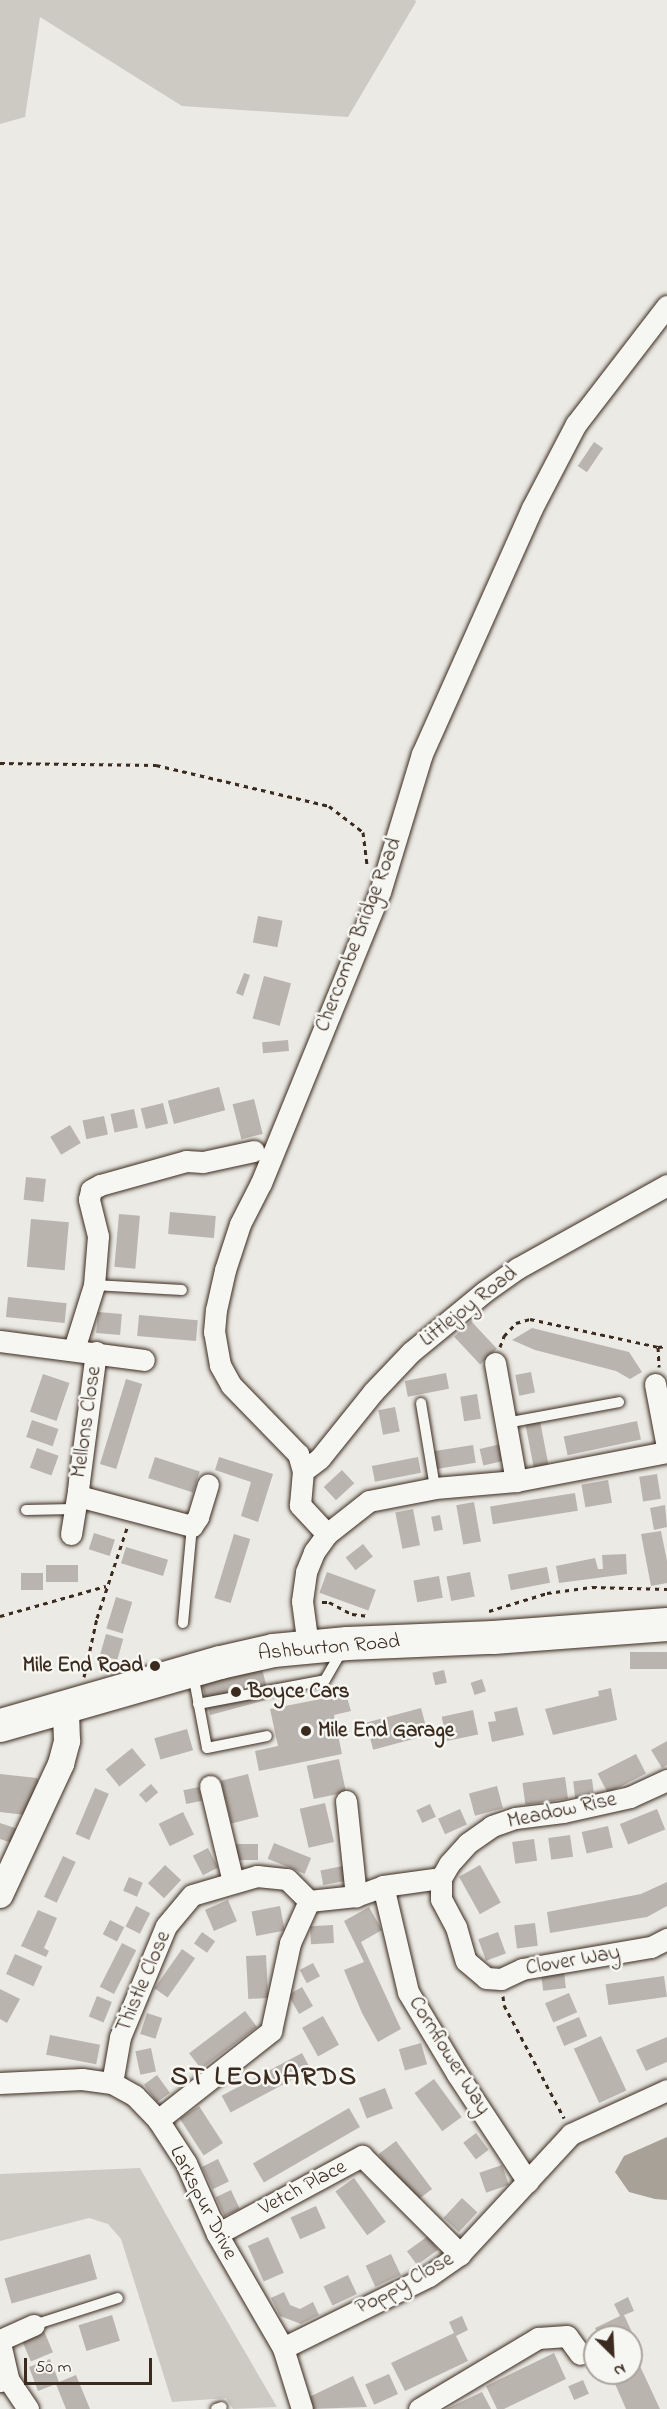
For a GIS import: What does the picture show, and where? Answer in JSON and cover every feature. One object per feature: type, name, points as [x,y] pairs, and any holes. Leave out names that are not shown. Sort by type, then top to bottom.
[{"type":"main road","name":"Ashburton Road","points":[[0,1725],[75,1698],[192,1671],[261,1652],[347,1643],[493,1637],[667,1624]]},
{"type":"street","name":"Chercombe Bridge Road","points":[[303,1471],[298,1454],[231,1385],[220,1365],[214,1332],[216,1310],[225,1270],[240,1224],[261,1183],[380,892],[422,754],[532,508],[576,424],[667,306]]},
{"type":"street","points":[[74,1349],[94,1285],[98,1236],[89,1199],[92,1190],[100,1185],[186,1161],[203,1162],[254,1151]]},
{"type":"street","name":"Littlejoy Road","points":[[303,1471],[320,1458],[373,1392],[411,1352],[484,1292],[518,1268],[667,1185]]},
{"type":"street","points":[[0,1341],[144,1360]]},
{"type":"street","name":"Mellons Close","points":[[71,1534],[96,1352]]},
{"type":"street","points":[[495,1363],[516,1481]]},
{"type":"street","points":[[655,1384],[667,1447]]},
{"type":"street","points":[[308,1646],[302,1601],[306,1572],[314,1552],[327,1534],[369,1501],[435,1488],[516,1481],[667,1452]]},
{"type":"street","points":[[303,1471],[300,1505],[327,1534]]},
{"type":"street","points":[[192,1526],[198,1517],[208,1484]]},
{"type":"street","name":"Mellons Close","points":[[76,1500],[82,1497],[91,1502],[192,1526]]},
{"type":"street","points":[[0,1895],[61,1764],[75,1698]]},
{"type":"street","name":"Meadow Rise","points":[[441,1878],[448,1864],[468,1843],[492,1826],[515,1818],[563,1812],[630,1797],[667,1780]]},
{"type":"street","points":[[210,1786],[233,1882]]},
{"type":"street","points":[[346,1801],[356,1896]]},
{"type":"street","name":"Thistle Close","points":[[112,2083],[120,2037],[166,1926],[192,1895],[257,1876],[287,1879],[309,1901]]},
{"type":"street","points":[[158,2120],[271,2031],[290,1943],[309,1901],[356,1896],[383,1886],[441,1878]]},
{"type":"street","name":"Clover Way","points":[[441,1878],[441,1899],[456,1927],[466,1961],[486,1978],[501,1979],[522,1969],[651,1947],[667,1940]]},
{"type":"street","name":"Cornflower Way","points":[[383,1886],[408,1992],[528,2182]]},
{"type":"street","name":"Larkspur Drive","points":[[0,2083],[82,2079],[112,2083],[135,2096],[158,2120],[186,2163],[217,2234],[283,2348],[302,2409]]},
{"type":"street","points":[[566,2139],[667,2090]]},
{"type":"street","name":"Poppy Close","points":[[283,2348],[429,2276],[460,2254],[566,2139]]},
{"type":"street","name":"Vetch Place","points":[[217,2234],[362,2156],[460,2254]]},
{"type":"street","points":[[28,2409],[4,2380],[0,2341],[34,2325]]},
{"type":"street","points":[[419,2409],[538,2338],[567,2336],[580,2354]]},
{"type":"lane","points":[[94,1285],[182,1290]]},
{"type":"lane","points":[[506,1423],[619,1402]]},
{"type":"lane","points":[[421,1403],[435,1488]]},
{"type":"lane","points":[[26,1510],[76,1500]]},
{"type":"lane","points":[[183,1623],[192,1526]]},
{"type":"lane","points":[[198,1704],[326,1680],[347,1643]]},
{"type":"lane","points":[[192,1671],[207,1748],[267,1736]]},
{"type":"lane","points":[[34,2325],[118,2298]]},
{"type":"path","points":[[0,763],[156,765],[328,806],[363,832],[368,866]]},
{"type":"path","points":[[495,1363],[504,1336],[516,1323],[530,1319],[658,1347],[667,1346]]},
{"type":"path","points":[[75,1698],[106,1586],[133,1512]]},
{"type":"path","points":[[0,1616],[106,1586]]},
{"type":"path","points":[[482,1614],[547,1593],[581,1588],[667,1589]]},
{"type":"path","points":[[302,1601],[329,1602],[352,1614],[374,1616]]},
{"type":"path","points":[[501,1979],[504,2005],[566,2139]]},
{"type":"shaded area","points":[[0,0],[415,0],[416,2],[348,117],[182,106],[40,17],[25,117],[0,124]]},
{"type":"shaded area","points":[[667,2137],[667,2200],[629,2192],[615,2172],[624,2156]]},
{"type":"shaded area","points":[[140,2168],[277,2407],[233,2409],[226,2398],[172,2402],[121,2239],[108,2224],[89,2218],[0,2241],[0,2174]]},
{"type":"building","points":[[594,442],[603,448],[587,472],[578,466]]},
{"type":"building","points":[[258,916],[283,921],[277,947],[253,943]]},
{"type":"building","points":[[244,973],[250,975],[243,996],[236,993]]},
{"type":"building","points":[[264,976],[291,983],[280,1026],[253,1019]]},
{"type":"building","points":[[288,1040],[289,1051],[263,1053],[262,1042]]},
{"type":"building","points":[[219,1087],[225,1110],[174,1124],[168,1101]]},
{"type":"building","points":[[254,1099],[263,1134],[241,1139],[233,1104]]},
{"type":"building","points":[[163,1103],[168,1123],[146,1129],[141,1109]]},
{"type":"building","points":[[134,1109],[138,1128],[114,1133],[111,1114]]},
{"type":"building","points":[[104,1116],[108,1135],[86,1139],[82,1121]]},
{"type":"building","points":[[70,1125],[81,1143],[61,1155],[50,1137]]},
{"type":"building","points":[[26,1177],[46,1179],[43,1202],[24,1200]]},
{"type":"building","points":[[170,1212],[216,1216],[214,1238],[168,1234]]},
{"type":"building","points":[[119,1214],[140,1216],[135,1269],[114,1267]]},
{"type":"building","points":[[31,1219],[69,1222],[65,1270],[27,1267]]},
{"type":"building","points":[[8,1297],[67,1303],[65,1323],[6,1317]]},
{"type":"building","points":[[98,1312],[122,1314],[120,1335],[96,1333]]},
{"type":"building","points":[[139,1315],[198,1320],[196,1341],[137,1336]]},
{"type":"building","points":[[471,1321],[497,1349],[480,1364],[454,1337]]},
{"type":"building","points":[[532,1328],[629,1352],[642,1372],[630,1379],[616,1371],[535,1350],[512,1340]]},
{"type":"building","points":[[531,1372],[535,1393],[519,1396],[515,1375]]},
{"type":"building","points":[[446,1373],[449,1389],[408,1397],[405,1381]]},
{"type":"building","points":[[43,1374],[69,1383],[56,1421],[30,1412]]},
{"type":"building","points":[[126,1379],[142,1384],[116,1469],[100,1464]]},
{"type":"building","points":[[477,1394],[481,1419],[464,1421],[460,1397]]},
{"type":"building","points":[[395,1407],[400,1432],[383,1435],[378,1410]]},
{"type":"building","points":[[32,1420],[58,1429],[53,1446],[26,1437]]},
{"type":"building","points":[[540,1421],[549,1466],[534,1469],[525,1424]]},
{"type":"building","points":[[637,1421],[641,1440],[568,1455],[564,1437]]},
{"type":"building","points":[[501,1444],[505,1461],[483,1466],[480,1449]]},
{"type":"building","points":[[473,1445],[476,1463],[436,1469],[433,1451]]},
{"type":"building","points":[[37,1448],[59,1456],[51,1476],[30,1468]]},
{"type":"building","points":[[155,1457],[200,1472],[193,1492],[148,1478]]},
{"type":"building","points":[[219,1457],[273,1474],[258,1522],[241,1516],[251,1482],[215,1470]]},
{"type":"building","points":[[418,1457],[421,1473],[375,1482],[372,1466]]},
{"type":"building","points":[[342,1470],[354,1483],[336,1500],[324,1487]]},
{"type":"building","points":[[657,1474],[661,1499],[643,1502],[639,1477]]},
{"type":"building","points":[[608,1480],[612,1503],[585,1507],[581,1485]]},
{"type":"building","points":[[575,1493],[578,1511],[493,1524],[490,1506]]},
{"type":"building","points":[[474,1502],[481,1541],[463,1545],[456,1505]]},
{"type":"building","points":[[665,1505],[667,1527],[654,1530],[650,1508]]},
{"type":"building","points":[[413,1509],[420,1545],[402,1549],[395,1512]]},
{"type":"building","points":[[440,1515],[443,1530],[434,1531],[431,1517]]},
{"type":"building","points":[[661,1531],[667,1561],[667,1583],[651,1586],[641,1534]]},
{"type":"building","points":[[94,1533],[115,1540],[110,1556],[89,1549]]},
{"type":"building","points":[[234,1534],[250,1539],[231,1603],[214,1598]]},
{"type":"building","points":[[363,1544],[373,1557],[356,1570],[346,1558]]},
{"type":"building","points":[[126,1547],[168,1560],[163,1576],[121,1563]]},
{"type":"building","points":[[626,1554],[627,1574],[559,1583],[556,1566],[595,1558],[598,1569],[603,1569],[602,1555]]},
{"type":"building","points":[[46,1565],[78,1565],[78,1582],[46,1582]]},
{"type":"building","points":[[547,1567],[550,1583],[511,1590],[508,1575]]},
{"type":"building","points":[[327,1572],[376,1590],[368,1610],[319,1593]]},
{"type":"building","points":[[470,1572],[475,1597],[451,1601],[446,1577]]},
{"type":"building","points":[[21,1573],[43,1573],[43,1590],[21,1590]]},
{"type":"building","points":[[439,1576],[443,1598],[417,1602],[413,1581]]},
{"type":"building","points":[[116,1597],[132,1602],[123,1634],[106,1629]]},
{"type":"building","points":[[106,1634],[123,1639],[117,1660],[100,1655]]},
{"type":"building","points":[[630,1652],[667,1652],[667,1669],[630,1669]]},
{"type":"building","name":"Boyce Cars","points":[[262,1669],[270,1699],[210,1715],[202,1685]]},
{"type":"building","points":[[444,1670],[447,1683],[435,1685],[432,1673]]},
{"type":"building","points":[[482,1679],[486,1691],[475,1695],[471,1683]]},
{"type":"building","points":[[611,1688],[617,1720],[553,1735],[545,1709],[599,1696],[598,1691]]},
{"type":"building","name":"Mile End Garage","points":[[346,1694],[351,1711],[334,1715],[342,1754],[259,1771],[255,1751],[278,1746],[270,1709]]},
{"type":"building","points":[[517,1707],[524,1735],[492,1742],[488,1722],[496,1721],[494,1712]]},
{"type":"building","points":[[421,1708],[428,1735],[373,1750],[366,1723]]},
{"type":"building","points":[[473,1710],[478,1734],[447,1741],[442,1717]]},
{"type":"building","points":[[187,1729],[193,1750],[160,1760],[154,1738]]},
{"type":"building","points":[[667,1741],[667,1765],[662,1768],[651,1750]]},
{"type":"building","points":[[132,1748],[146,1765],[119,1786],[106,1769]]},
{"type":"building","points":[[636,1754],[646,1774],[608,1793],[598,1774]]},
{"type":"building","points":[[339,1759],[346,1792],[314,1799],[307,1766]]},
{"type":"building","points":[[0,1774],[37,1778],[40,1785],[25,1815],[0,1812]]},
{"type":"building","points":[[248,1774],[259,1817],[231,1823],[221,1781]]},
{"type":"building","points":[[565,1777],[568,1799],[525,1805],[522,1783]]},
{"type":"building","points":[[592,1779],[594,1796],[575,1798],[573,1781]]},
{"type":"building","points":[[151,1784],[158,1792],[146,1803],[139,1794]]},
{"type":"building","points":[[497,1786],[503,1808],[475,1816],[469,1794]]},
{"type":"building","points":[[199,1787],[202,1801],[186,1804],[183,1790]]},
{"type":"building","points":[[95,1788],[109,1794],[89,1840],[75,1834]]},
{"type":"building","points":[[325,1803],[334,1842],[309,1848],[300,1809]]},
{"type":"building","points":[[430,1804],[436,1817],[422,1823],[416,1810]]},
{"type":"building","points":[[460,1809],[467,1825],[445,1834],[438,1819]]},
{"type":"building","points":[[657,1809],[665,1829],[628,1844],[620,1824]]},
{"type":"building","points":[[183,1812],[194,1834],[170,1846],[159,1824]]},
{"type":"building","points":[[0,1823],[18,1829],[12,1843],[0,1839]]},
{"type":"building","points":[[608,1826],[613,1847],[587,1854],[582,1832]]},
{"type":"building","points":[[570,1835],[573,1857],[551,1860],[548,1838]]},
{"type":"building","points":[[534,1839],[537,1861],[515,1864],[512,1842]]},
{"type":"building","points":[[274,1843],[311,1858],[305,1874],[268,1859]]},
{"type":"building","points":[[236,1844],[258,1844],[258,1860],[236,1860]]},
{"type":"building","points":[[208,1848],[218,1868],[203,1875],[193,1856]]},
{"type":"building","points":[[63,1856],[76,1862],[57,1903],[44,1897]]},
{"type":"building","points":[[165,1865],[181,1880],[164,1898],[148,1883]]},
{"type":"building","points":[[480,1865],[501,1903],[480,1914],[459,1877]]},
{"type":"building","points":[[343,1866],[346,1881],[323,1885],[320,1870]]},
{"type":"building","points":[[129,1877],[143,1883],[137,1897],[123,1891]]},
{"type":"building","points":[[667,1882],[667,1906],[647,1917],[550,1933],[547,1912],[641,1894]]},
{"type":"building","points":[[228,1900],[237,1921],[214,1931],[205,1910]]},
{"type":"building","points":[[136,1906],[150,1913],[140,1934],[126,1926]]},
{"type":"building","points":[[280,1906],[285,1931],[256,1936],[252,1912]]},
{"type":"building","points":[[369,1907],[382,1930],[361,1942],[401,2029],[378,2042],[362,2013],[344,1970],[364,1962],[344,1921]]},
{"type":"building","points":[[38,1910],[57,1918],[44,1948],[49,1951],[46,1957],[21,1946]]},
{"type":"building","points":[[110,1920],[124,1927],[117,1942],[103,1934]]},
{"type":"building","points":[[535,1923],[538,1946],[517,1948],[514,1926]]},
{"type":"building","points":[[333,1925],[334,1943],[311,1944],[310,1926]]},
{"type":"building","points":[[202,1932],[215,1941],[207,1953],[194,1943]]},
{"type":"building","points":[[498,1932],[506,1954],[486,1961],[478,1939]]},
{"type":"building","points":[[122,1943],[136,1950],[114,1994],[100,1987]]},
{"type":"building","points":[[182,1949],[195,1958],[168,1997],[154,1988]]},
{"type":"building","points":[[15,1954],[42,1966],[33,1986],[6,1974]]},
{"type":"building","points":[[266,1955],[268,1998],[248,1999],[246,1956]]},
{"type":"building","points":[[313,1963],[320,1976],[307,1983],[300,1970]]},
{"type":"building","points":[[564,1972],[566,1988],[543,1991],[541,1975]]},
{"type":"building","points":[[664,1976],[667,1997],[608,2005],[606,1984]]},
{"type":"building","points":[[302,1987],[313,2006],[299,2014],[288,1995]]},
{"type":"building","points":[[0,1989],[20,1999],[7,2023],[0,2019]]},
{"type":"building","points":[[569,1993],[577,2012],[553,2022],[545,2003]]},
{"type":"building","points":[[97,1996],[112,2002],[104,2022],[89,2016]]},
{"type":"building","points":[[245,2011],[257,2027],[201,2069],[189,2053]]},
{"type":"building","points":[[147,2013],[162,2018],[155,2039],[140,2034]]},
{"type":"building","points":[[323,2016],[339,2045],[318,2056],[302,2028]]},
{"type":"building","points":[[579,2017],[587,2036],[564,2046],[556,2027]]},
{"type":"building","points":[[50,2035],[100,2045],[96,2064],[46,2055]]},
{"type":"building","points":[[601,2036],[626,2090],[599,2103],[574,2049]]},
{"type":"building","points":[[667,2037],[667,2062],[646,2071],[636,2050]]},
{"type":"building","points":[[421,2043],[427,2064],[405,2070],[399,2049]]},
{"type":"building","points":[[151,2048],[156,2071],[140,2075],[135,2051]]},
{"type":"building","points":[[302,2053],[311,2070],[231,2112],[222,2096]]},
{"type":"building","points":[[157,2075],[170,2093],[157,2102],[144,2084]]},
{"type":"building","points":[[434,2079],[462,2117],[442,2131],[415,2093]]},
{"type":"building","points":[[385,2088],[393,2109],[367,2119],[359,2098]]},
{"type":"building","points":[[199,2106],[223,2143],[204,2155],[180,2119]]},
{"type":"building","points":[[349,2108],[360,2127],[264,2183],[253,2164]]},
{"type":"building","points":[[476,2133],[489,2150],[476,2159],[463,2143]]},
{"type":"building","points":[[396,2141],[432,2189],[415,2202],[378,2154]]},
{"type":"building","points":[[218,2159],[229,2181],[213,2189],[202,2167]]},
{"type":"building","points":[[502,2165],[509,2185],[486,2193],[479,2173]]},
{"type":"building","points":[[354,2178],[386,2222],[367,2235],[335,2192]]},
{"type":"building","points":[[231,2190],[240,2209],[224,2216],[216,2197]]},
{"type":"building","points":[[462,2198],[477,2212],[459,2232],[444,2218]]},
{"type":"building","points":[[316,2206],[326,2228],[300,2239],[290,2217]]},
{"type":"building","points":[[428,2236],[438,2250],[417,2265],[407,2251]]},
{"type":"building","points":[[268,2237],[284,2273],[264,2282],[248,2246]]},
{"type":"building","points":[[90,2254],[97,2279],[12,2304],[4,2279]]},
{"type":"building","points":[[391,2254],[401,2275],[375,2287],[366,2266]]},
{"type":"building","points":[[348,2275],[357,2294],[332,2305],[324,2286]]},
{"type":"building","points":[[284,2292],[290,2305],[300,2309],[313,2302],[319,2315],[301,2324],[280,2316],[271,2298]]},
{"type":"building","points":[[628,2297],[634,2311],[624,2315],[629,2325],[601,2325],[620,2316],[614,2304]]},
{"type":"building","points":[[112,2315],[120,2341],[86,2351],[79,2325]]},
{"type":"building","points":[[462,2316],[468,2330],[456,2336],[468,2361],[405,2391],[391,2363],[454,2333],[449,2322]]},
{"type":"building","points":[[44,2331],[53,2352],[31,2362],[22,2340]]},
{"type":"building","points":[[554,2353],[566,2379],[504,2409],[497,2409],[486,2386]]},
{"type":"building","points":[[50,2359],[59,2382],[76,2375],[90,2409],[66,2409],[56,2384],[38,2391],[29,2367]]},
{"type":"building","points":[[643,2373],[660,2409],[626,2409],[616,2385],[643,2385]]},
{"type":"building","points":[[389,2374],[398,2394],[374,2405],[365,2385]]},
{"type":"building","points":[[353,2376],[367,2407],[312,2409],[307,2398]]},
{"type":"building","points":[[583,2380],[583,2385],[589,2394],[574,2400],[568,2386]]},
{"type":"building","points":[[482,2392],[491,2409],[446,2409]]},
{"type":"place","name":"Mile End Road","points":[[155,1666]]},
{"type":"place","name":"Boyce Cars","points":[[236,1692]]},
{"type":"place","name":"Mile End Garage","points":[[306,1731]]},
{"type":"district","name":"ST LEONARDS","points":[[264,2078]]}]
